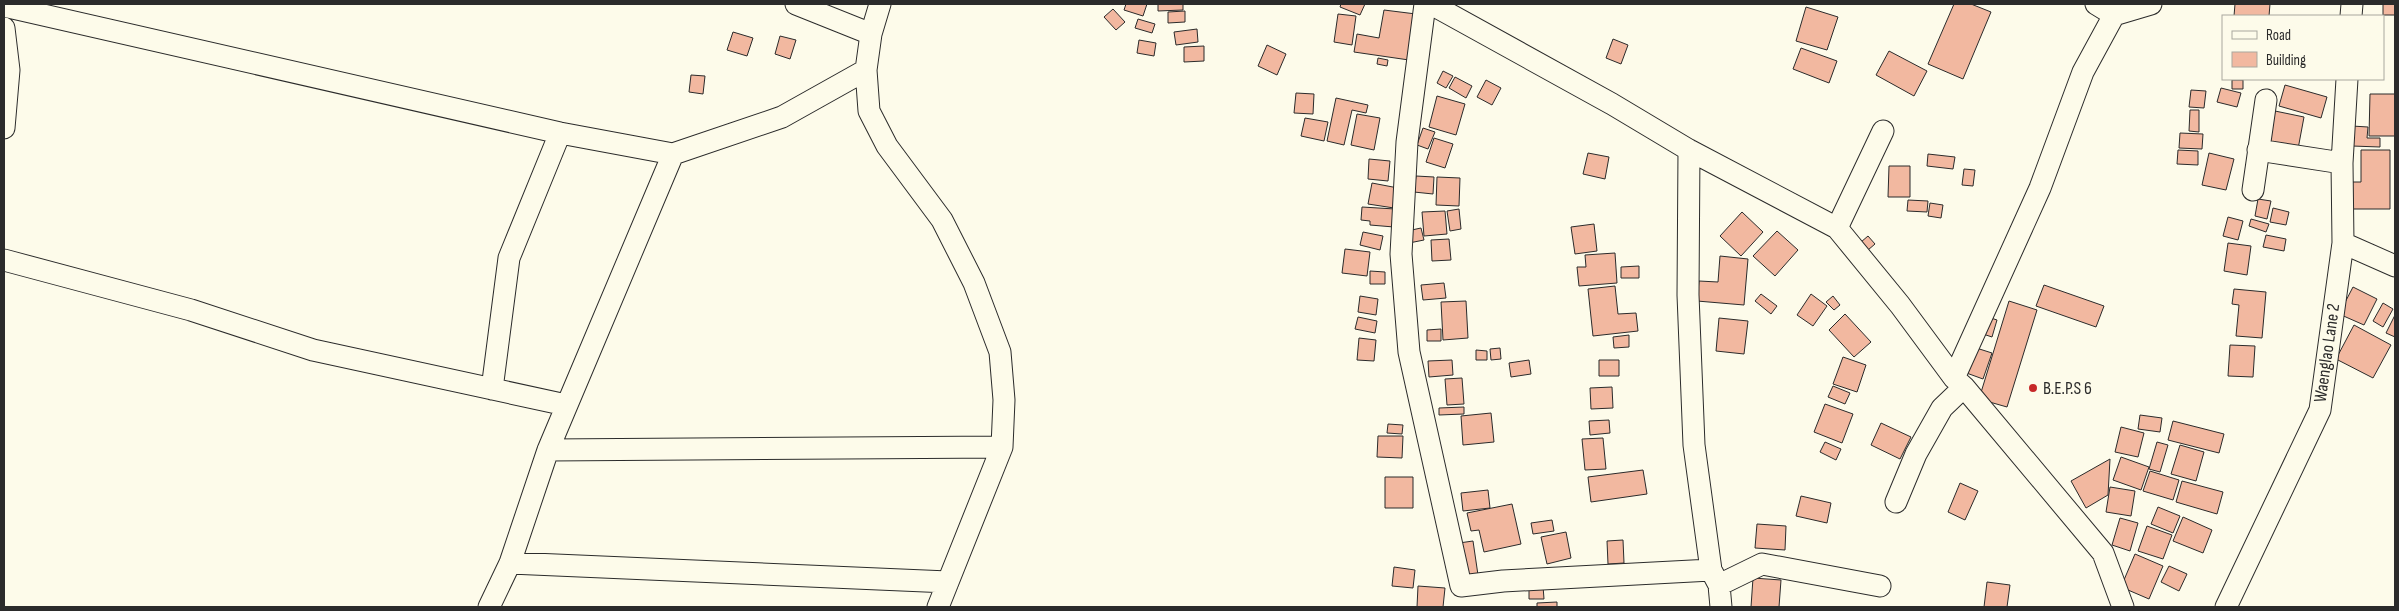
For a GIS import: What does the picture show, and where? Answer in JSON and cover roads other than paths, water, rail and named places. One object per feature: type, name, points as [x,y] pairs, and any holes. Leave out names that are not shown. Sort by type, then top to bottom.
[{"type":"street","points":[[796,4],[837,11],[871,34]]},
{"type":"street","points":[[880,4],[871,34],[866,70],[869,110],[887,146],[942,220],[974,283],[1000,352],[1004,400],[1002,447],[938,607]]},
{"type":"street","points":[[1425,4],[1408,142],[1401,254],[1409,352],[1461,586],[1503,581],[1715,577],[1762,564],[1880,586]]},
{"type":"street","points":[[1431,4],[1612,104],[1689,150],[1836,228],[1900,305],[1959,382],[2103,553],[2123,607]]},
{"type":"street","points":[[2096,4],[2114,15]]},
{"type":"street","points":[[1896,502],[1916,454],[1959,382],[2040,188],[2083,72],[2114,15],[2151,4]]},
{"type":"street","points":[[4,6],[560,133],[674,154],[782,117],[866,70]]},
{"type":"street","points":[[4,28],[8,70],[4,128]]},
{"type":"street","name":"Waenglao Lane 2","points":[[2226,607],[2320,410],[2343,244],[2342,163],[2347,80]]},
{"type":"street","points":[[2253,190],[2266,100]]},
{"type":"street","points":[[1836,228],[1883,131]]},
{"type":"street","points":[[492,389],[509,258],[560,133]]},
{"type":"street","points":[[1689,150],[1688,295],[1694,445],[1720,607]]},
{"type":"street","points":[[2258,150],[2342,163]]},
{"type":"street","points":[[489,607],[510,563],[548,450],[566,405],[674,154]]},
{"type":"street","points":[[2343,244],[2395,266]]},
{"type":"street","points":[[4,260],[191,310],[313,350],[566,405]]},
{"type":"street","points":[[548,450],[1002,447]]},
{"type":"street","points":[[510,563],[948,582]]},
{"type":"place","name":"B.E.P.S 6","points":[[2033,388]]}]
